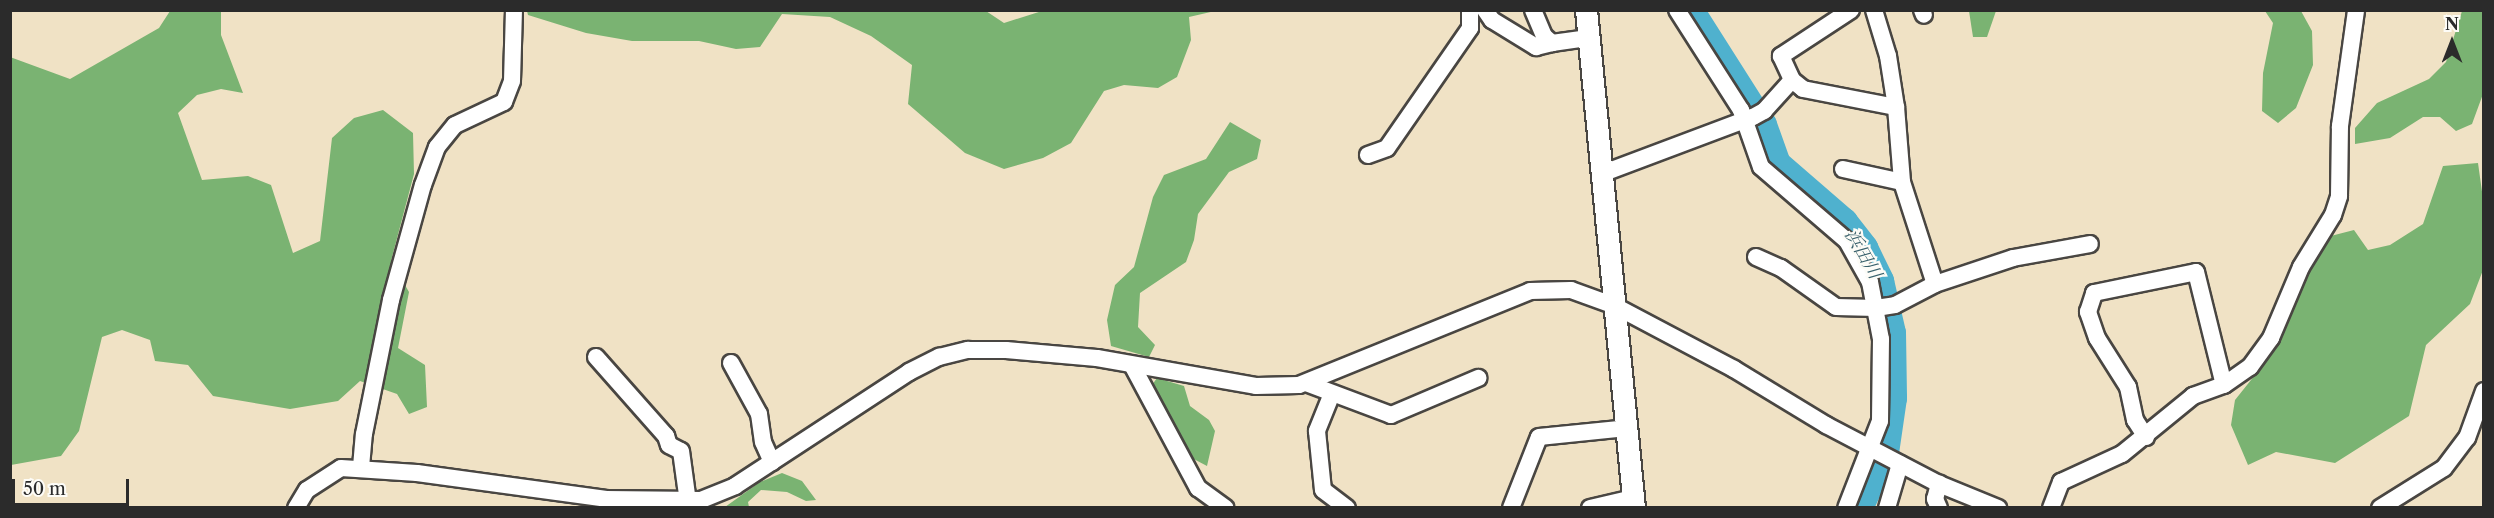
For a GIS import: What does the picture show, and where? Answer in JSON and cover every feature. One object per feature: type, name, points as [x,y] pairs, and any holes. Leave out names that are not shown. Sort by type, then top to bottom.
[{"type":"street","points":[[362,467],[364,434],[392,300],[423,185],[437,147],[455,125],[504,102],[512,81],[514,10]]},
{"type":"street","points":[[1368,155],[1387,148],[1470,28],[1470,10]]},
{"type":"street","points":[[1485,10],[1492,21],[1536,47],[1589,38]]},
{"type":"street","points":[[1533,10],[1544,36],[1552,43]]},
{"type":"street","points":[[1586,10],[1633,503],[1590,507]]},
{"type":"street","points":[[1677,10],[1754,116],[1761,167],[1823,217],[1857,254],[1884,307],[1880,421],[1872,450],[1846,507]]},
{"type":"street","points":[[1851,10],[1781,56],[1792,80],[1803,89],[1896,107]]},
{"type":"street","points":[[1874,10],[1896,107],[1902,182],[1935,284]]},
{"type":"street","points":[[2051,507],[2061,482],[2122,454],[2146,437],[2171,410],[2193,396],[2224,386],[2250,367],[2271,338],[2301,267],[2333,215],[2339,196],[2340,126],[2356,10]]},
{"type":"street","points":[[1601,174],[1754,116],[1792,80]]},
{"type":"street","points":[[1843,169],[1902,182]]},
{"type":"street","points":[[1756,257],[1781,268],[1836,307],[1884,307],[1935,284],[2013,258],[2090,244]]},
{"type":"street","points":[[2146,437],[2135,420],[2128,387],[2094,329],[2088,312],[2094,293],[2196,272],[2224,386]]},
{"type":"street","points":[[296,507],[323,476],[341,468],[362,467],[606,499],[697,503],[735,486],[909,372],[939,357],[968,350],[1006,350],[1132,365],[1257,386],[1306,383],[1530,291],[1571,290],[1615,306],[1734,369],[1872,450],[1939,484],[1998,507]]},
{"type":"street","points":[[596,357],[666,436],[669,445],[681,451],[697,503]]},
{"type":"street","points":[[731,363],[759,414],[763,442],[772,462]]},
{"type":"street","points":[[1132,365],[1198,488],[1226,507]]},
{"type":"street","points":[[1306,383],[1330,396],[1391,416],[1478,378]]},
{"type":"street","points":[[2380,507],[2444,468],[2467,438],[2484,391]]},
{"type":"street","points":[[1330,396],[1317,430],[1323,490],[1347,507]]},
{"type":"street","points":[[1511,507],[1539,437],[1627,428]]},
{"type":"street","points":[[1887,507],[1898,463]]},
{"type":"street","points":[[1939,484],[1935,499],[1939,507]]},
{"type":"green space","points":[[170,11],[221,11],[221,35],[243,93],[221,89],[197,95],[178,113],[202,180],[248,176],[271,185],[293,253],[320,241],[332,138],[354,118],[383,110],[413,133],[414,174],[391,261],[409,292],[398,348],[425,365],[427,407],[409,414],[397,394],[360,381],[338,401],[290,409],[213,396],[188,365],[155,361],[150,340],[122,330],[102,337],[79,431],[61,456],[11,465],[10,57],[70,79],[159,28]]},
{"type":"green space","points":[[527,11],[986,11],[1004,23],[1042,11],[1215,11],[1189,17],[1191,40],[1177,77],[1158,88],[1124,85],[1104,91],[1071,143],[1043,158],[1004,169],[965,153],[908,104],[912,65],[871,36],[830,17],[782,14],[760,47],[736,49],[699,41],[632,41],[586,33],[528,15]]},
{"type":"green space","points":[[1969,11],[1996,11],[1987,37],[1973,37]]},
{"type":"green space","points":[[2265,11],[2301,11],[2312,31],[2313,65],[2296,108],[2278,123],[2262,111],[2263,73],[2273,23]]},
{"type":"green space","points":[[2462,11],[2483,11],[2483,94],[2472,124],[2456,131],[2440,117],[2423,117],[2390,138],[2355,144],[2355,128],[2377,103],[2429,79],[2446,62]]},
{"type":"green space","points":[[1230,122],[1261,140],[1257,159],[1229,172],[1198,214],[1194,240],[1186,262],[1140,293],[1138,327],[1155,345],[1149,357],[1111,346],[1107,320],[1115,285],[1134,267],[1153,197],[1164,175],[1206,159]]},
{"type":"green space","points":[[2478,163],[2484,206],[2483,270],[2470,304],[2426,345],[2409,416],[2335,463],[2276,452],[2248,465],[2231,425],[2235,400],[2271,355],[2323,238],[2354,230],[2368,250],[2390,245],[2423,224],[2443,166]]},
{"type":"green space","points":[[1157,378],[1184,386],[1190,406],[1209,420],[1215,431],[1207,466],[1188,456],[1152,385]]},
{"type":"green space","points":[[782,473],[802,481],[816,500],[806,501],[787,492],[761,490],[748,502],[749,507],[725,507],[760,482]]},
{"type":"waterway","name":"浜田川","points":[[1690,10],[1763,125],[1777,164],[1844,222],[1864,248],[1880,281],[1892,333],[1893,398],[1885,453],[1859,508]]}]
